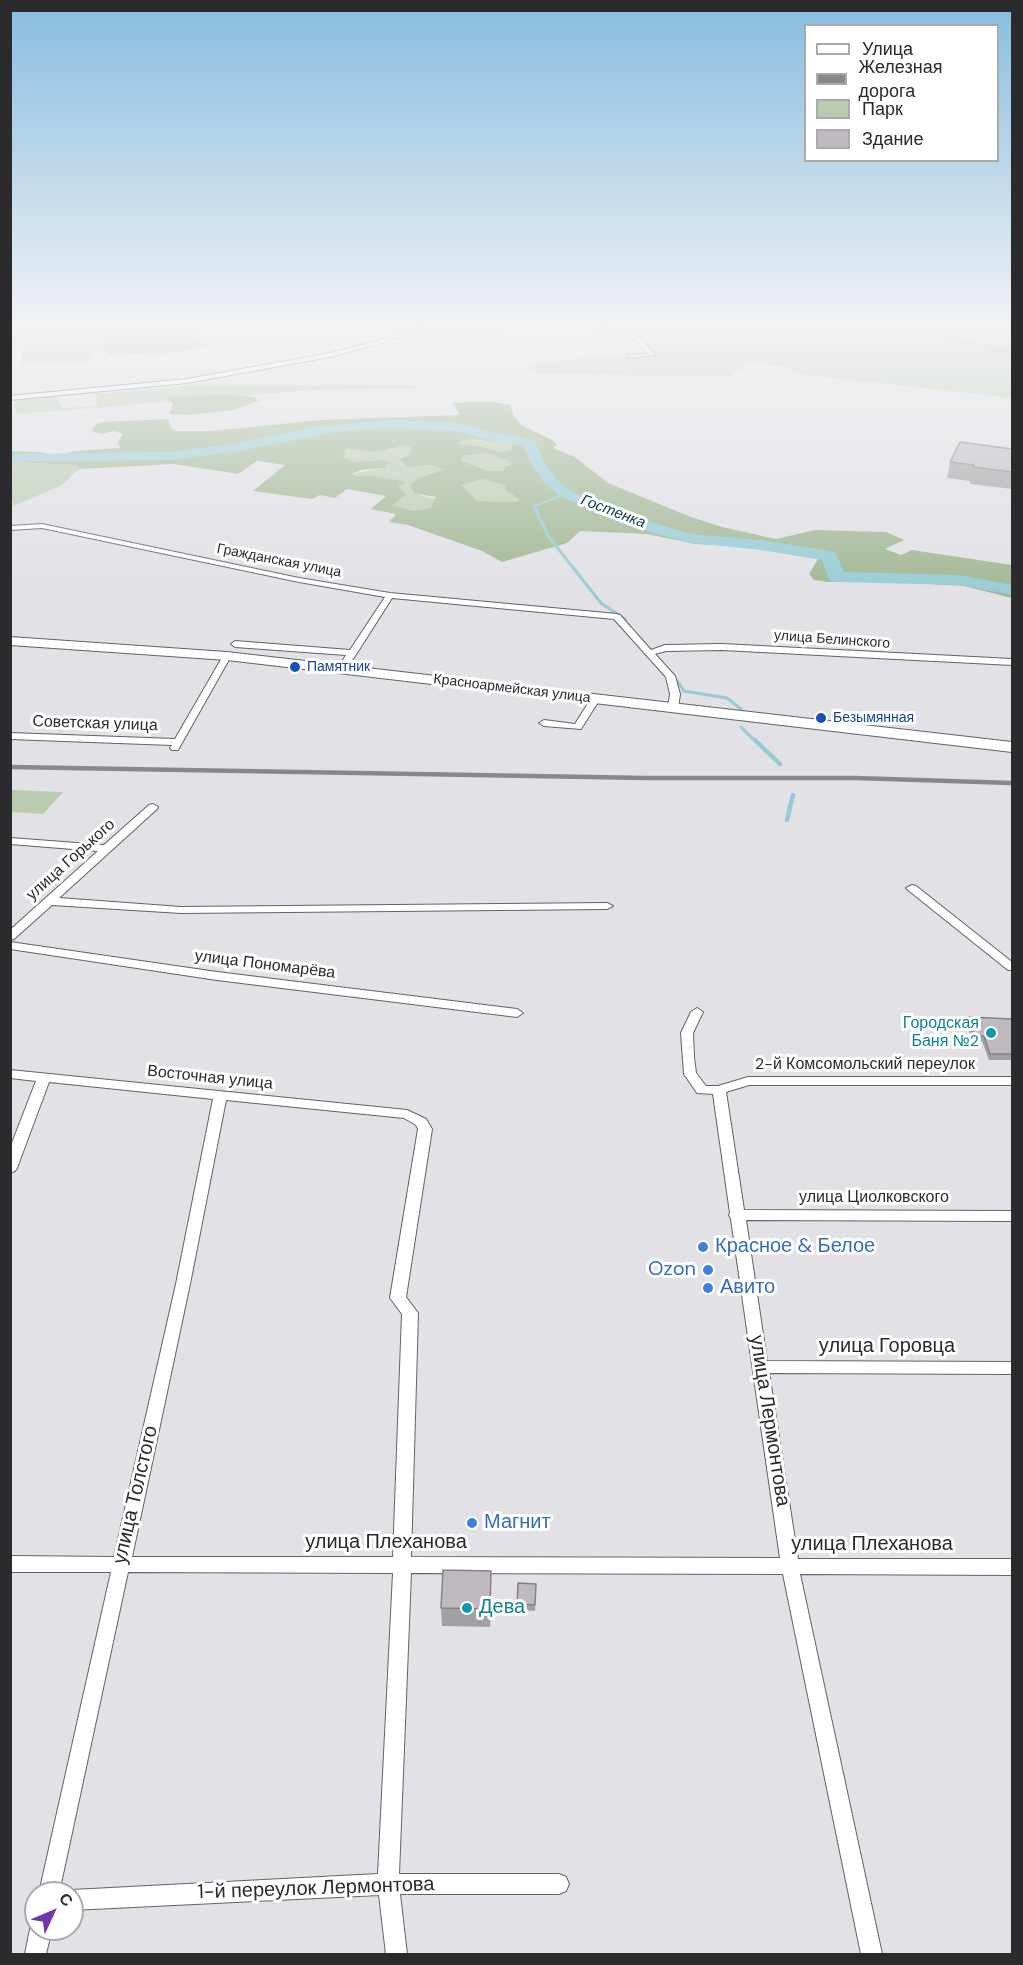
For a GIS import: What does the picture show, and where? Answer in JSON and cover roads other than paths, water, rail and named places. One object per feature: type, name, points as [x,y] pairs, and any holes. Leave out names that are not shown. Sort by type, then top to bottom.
[{"type":"main road","name":"Красноармейская улица","points":[[10,641],[231,650],[340,670],[1012,747]]},
{"type":"street","name":"Гражданская улица","points":[[10,528],[42,526],[283,576],[390,595],[545,612],[617,617],[651,653]]},
{"type":"street","points":[[340,670],[390,595]]},
{"type":"street","name":"улица Белинского","points":[[651,653],[665,648],[722,646],[1012,662]]},
{"type":"street","points":[[231,650],[353,653]]},
{"type":"street","name":"Советская улица","points":[[10,736],[177,745],[231,650]]},
{"type":"street","points":[[651,653],[670,676],[675,694],[673,708]]},
{"type":"street","points":[[544,723],[578,727],[595,699]]},
{"type":"street","name":"улица Горького","points":[[10,937],[153,807]]},
{"type":"street","points":[[10,841],[108,849]]},
{"type":"street","points":[[912,888],[1012,966]]},
{"type":"street","points":[[50,901],[181,910],[608,906]]},
{"type":"street","name":"улица Пономарёва","points":[[10,945],[217,976],[517,1012]]},
{"type":"street","points":[[697,1012],[687,1033],[690,1074],[702,1090],[719,1090]]},
{"type":"street","name":"Восточная улица","points":[[10,1074],[220,1097],[407,1114],[421,1122],[424,1129],[398,1298],[410,1313],[402,1565]]},
{"type":"street","points":[[10,1168],[44,1077]]},
{"type":"street","name":"2-й Комсомольский переулок","points":[[719,1090],[748,1081],[1012,1081]]},
{"type":"street","name":"улица Лермонтова","points":[[719,1090],[790,1567],[872,1954]]},
{"type":"street","name":"улица Толстого","points":[[52,1881],[183,1284],[220,1097]]},
{"type":"street","name":"улица Циолковского","points":[[736,1215],[1012,1216]]},
{"type":"street","name":"улица Горовца","points":[[761,1367],[1012,1368]]},
{"type":"street","name":"улица Плеханова","points":[[10,1564],[1012,1567]]},
{"type":"street","points":[[396,1954],[388,1884],[402,1565]]},
{"type":"street","name":"1-й переулок Лермонтова","points":[[84,1899],[388,1884],[559,1884]]},
{"type":"waterway","name":"Гостенка","points":[[10,458],[172,456],[233,448],[341,427],[389,424],[458,427],[493,437],[529,443],[539,466],[551,482],[566,494],[654,528],[691,539],[761,545],[829,556],[837,577],[960,580],[1012,590]]},
{"type":"waterway","points":[[534,506],[566,494]]},
{"type":"waterway","points":[[534,506],[548,536],[601,603],[626,620]]},
{"type":"waterway","points":[[671,672],[684,691],[727,698],[741,709]]},
{"type":"waterway","points":[[741,727],[756,742]]},
{"type":"waterway","points":[[755,740],[780,764]]},
{"type":"waterway","points":[[787,820],[793,795]]},
{"type":"railway","points":[[10,767],[647,778],[855,778],[1012,783]]},
{"type":"place","name":"Памятник","points":[[295,667]]},
{"type":"place","name":"Безымянная","points":[[821,718]]},
{"type":"place","name":"Городская Баня №2","points":[[991,1033]]},
{"type":"place","name":"Красное & Белое","points":[[703,1247]]},
{"type":"place","name":"Ozon","points":[[708,1270]]},
{"type":"place","name":"Авито","points":[[708,1288]]},
{"type":"place","name":"Магнит","points":[[472,1523]]},
{"type":"place","name":"Дева","points":[[467,1608]]}]
